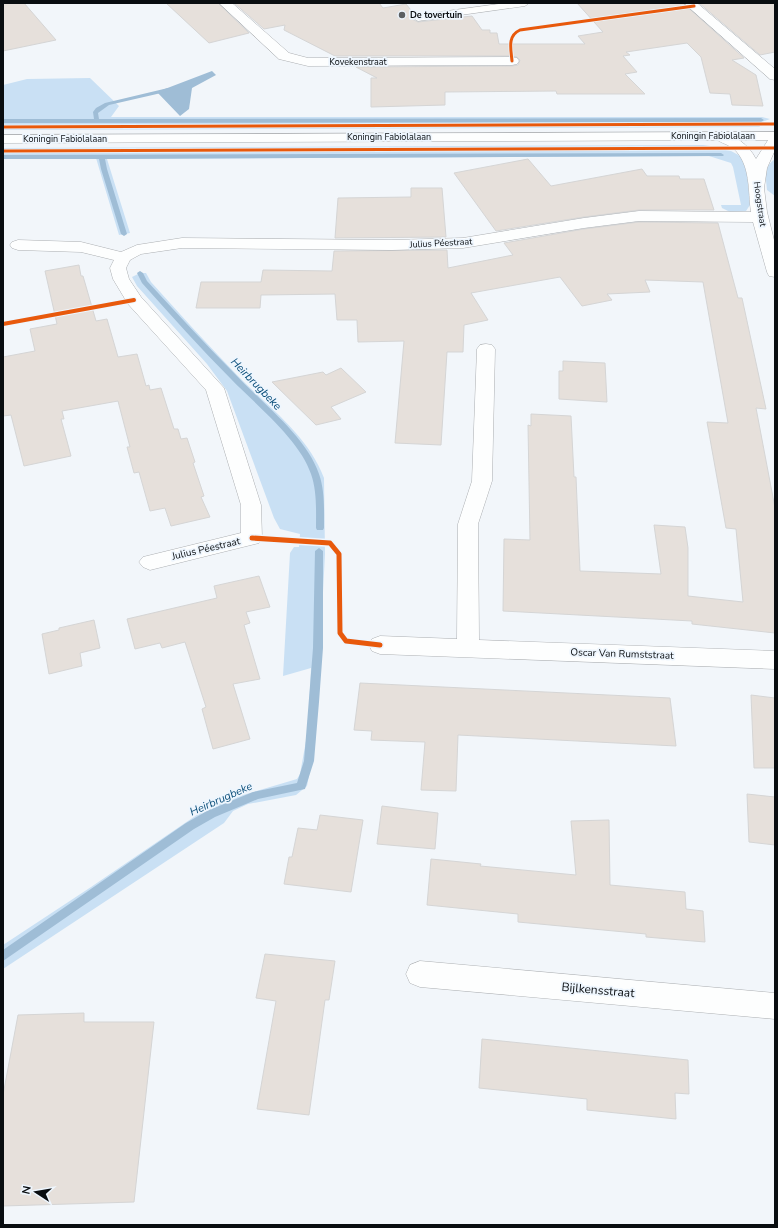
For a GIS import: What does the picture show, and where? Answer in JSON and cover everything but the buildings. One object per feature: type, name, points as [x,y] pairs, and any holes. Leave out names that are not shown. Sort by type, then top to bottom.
[{"type":"street","name":"Kovekenstraat","points":[[225,3],[284,56],[308,62],[512,62]]},
{"type":"street","points":[[690,3],[775,76]]},
{"type":"street","points":[[720,136],[731,140],[743,148],[747,154],[756,178]]},
{"type":"street","name":"Koningin Fabiolalaan","points":[[3,139],[775,136]]},
{"type":"street","name":"Hoogstraat","points":[[775,140],[767,150],[756,178],[760,217],[775,272]]},
{"type":"street","name":"Julius Péestraat","points":[[150,562],[252,538],[251,506],[215,388],[134,300],[121,279],[118,268],[123,257],[137,250],[182,243],[392,245],[463,244],[584,223],[639,216],[760,217]]},
{"type":"street","points":[[18,245],[81,247],[123,257]]},
{"type":"street","points":[[468,648],[468,524],[482,481],[486,349]]},
{"type":"street","name":"Oscar Van Rumststraat","points":[[380,644],[775,660]]},
{"type":"street","name":"Bijlkensstraat","points":[[420,974],[775,1006]]},
{"type":"lane","points":[[418,18],[525,3]]},
{"type":"shaded area","points":[[212,71],[216,75],[192,88],[189,109],[180,116],[157,92]]},
{"type":"shaded area","points":[[90,78],[119,106],[111,117],[762,117],[770,119],[759,123],[3,126],[3,85],[27,79]]},
{"type":"shaded area","points":[[759,125],[760,127],[3,130],[3,128]]},
{"type":"shaded area","points":[[703,145],[718,147],[3,150],[3,148]]},
{"type":"shaded area","points":[[720,149],[731,151],[744,158],[747,172],[750,205],[746,211],[730,212],[722,208],[721,205],[741,205],[733,167],[731,163],[709,156],[107,159],[130,233],[119,235],[96,158],[3,159],[3,152]]},
{"type":"shaded area","points":[[775,159],[775,196],[767,190],[766,173],[771,162]]},
{"type":"shaded area","points":[[140,273],[146,273],[151,282],[214,351],[286,422],[308,448],[317,462],[324,478],[325,554],[315,745],[307,786],[296,795],[248,804],[233,811],[224,823],[3,969],[3,945],[207,808],[243,795],[297,779],[300,774],[308,730],[311,668],[283,676],[290,553],[294,547],[299,547],[300,534],[280,529],[274,518],[227,391],[207,364],[137,286],[132,277]]},
{"type":"waterway","name":"Heirbrugbeke","points":[[97,121],[95,113],[98,109],[107,104],[168,90]]},
{"type":"waterway","points":[[97,121],[761,120]]},
{"type":"waterway","points":[[3,121],[97,121]]},
{"type":"waterway","points":[[3,157],[721,155]]},
{"type":"waterway","name":"Heirbrugbeke","points":[[102,157],[104,169],[124,234]]},
{"type":"waterway","name":"Heirbrugbeke","points":[[140,273],[144,282],[233,377],[279,423],[310,461],[318,486],[320,528]]},
{"type":"waterway","name":"Heirbrugbeke","points":[[3,956],[190,826],[211,814],[257,795],[301,786],[309,761],[314,702],[318,648],[319,551]]},
{"type":"cycle path","points":[[512,61],[510,42],[514,33],[520,30],[694,6]]},
{"type":"cycle path","points":[[3,127],[775,124]]},
{"type":"cycle path","points":[[3,151],[775,148]]},
{"type":"cycle path","points":[[3,324],[134,300]]},
{"type":"cycle path","points":[[252,538],[330,543],[339,554],[340,633],[346,641],[380,645]]},
{"type":"place","name":"De tovertuin","points":[[402,15]]}]
